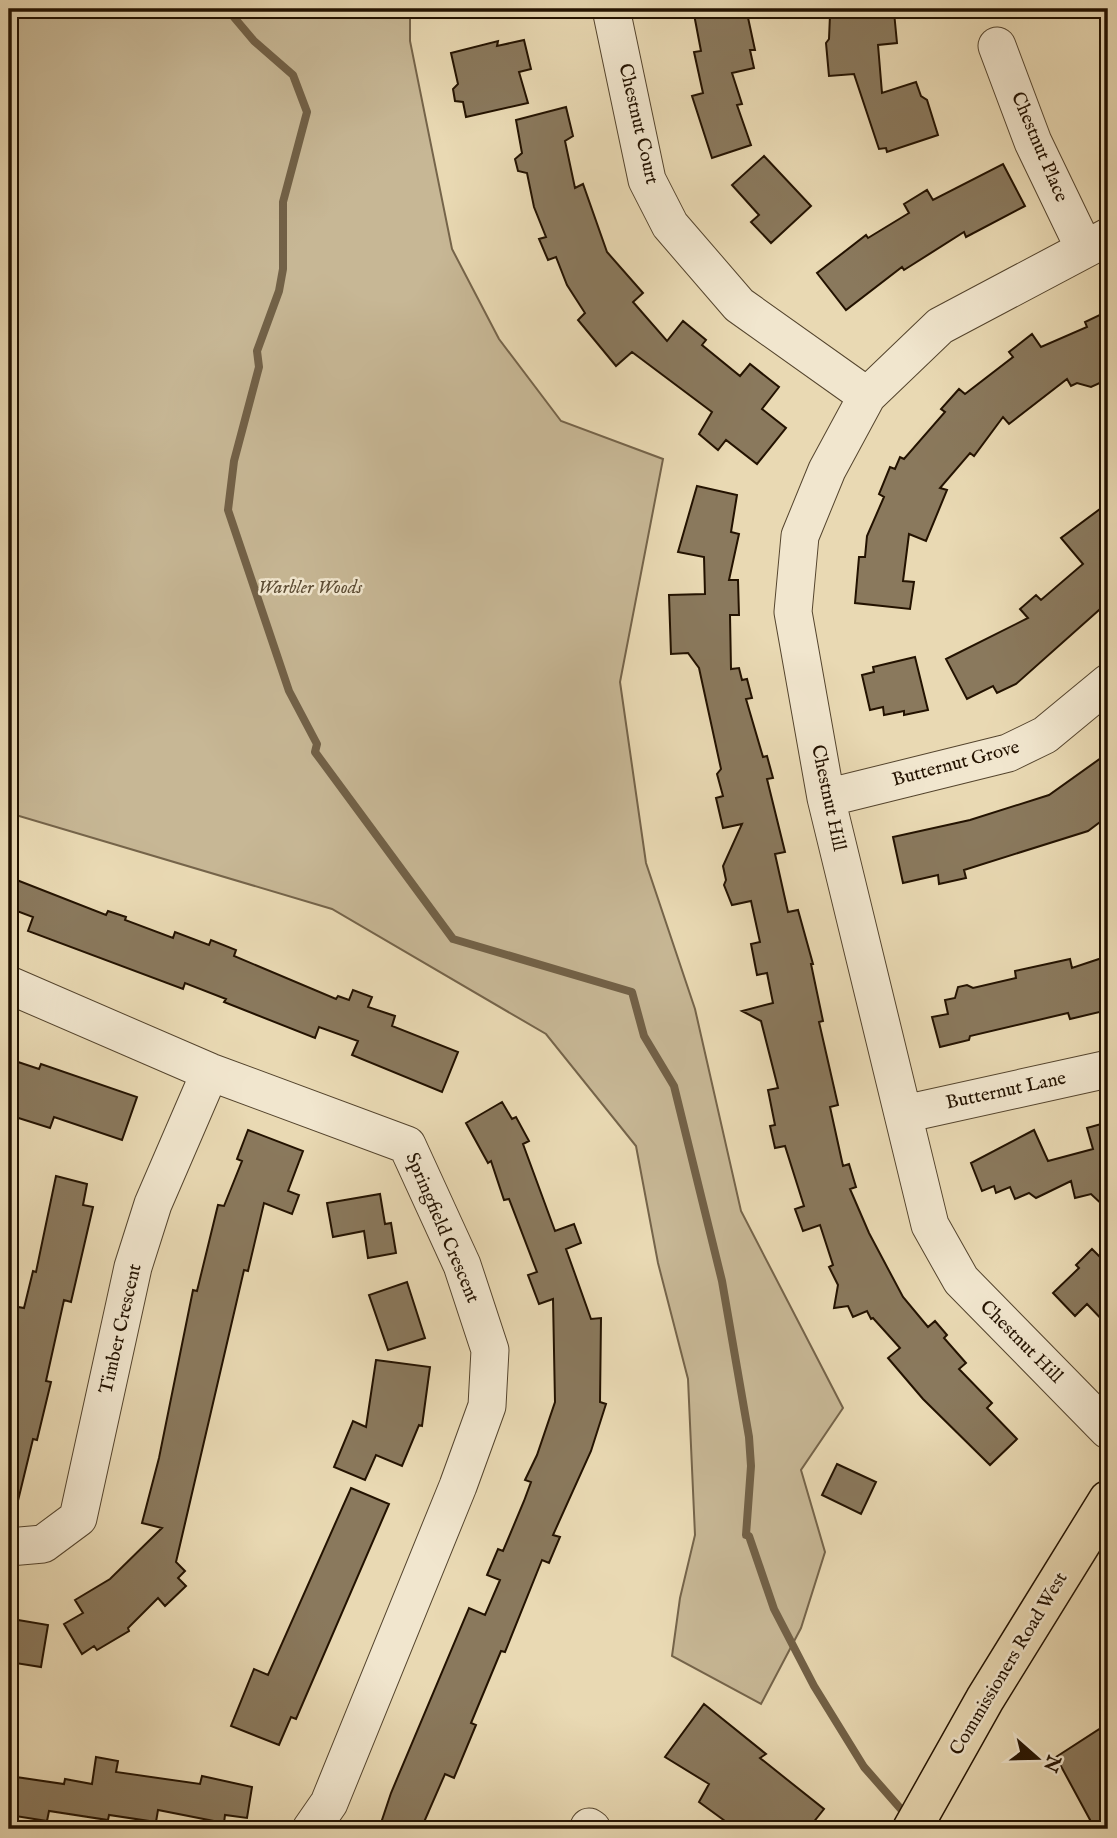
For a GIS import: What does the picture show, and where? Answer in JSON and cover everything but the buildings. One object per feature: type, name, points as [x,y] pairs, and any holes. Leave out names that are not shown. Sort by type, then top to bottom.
[{"type":"main road","name":"Commissioners Road West","points":[[912,1829],[985,1699],[1108,1500]]},
{"type":"street","name":"Chestnut Court","points":[[611,9],[648,180],[670,225],[739,305],[867,396]]},
{"type":"street","name":"Chestnut Place","points":[[997,46],[1033,142],[1096,243]]},
{"type":"street","name":"Chestnut Hill","points":[[1096,243],[940,326],[867,396],[827,470],[800,536],[793,612],[826,798],[930,1225],[961,1280],[1108,1430]]},
{"type":"street","name":"Butternut Grove","points":[[826,798],[1008,753],[1045,736],[1108,683]]},
{"type":"street","name":"Springfield Crescent","points":[[9,985],[210,1072],[407,1144],[462,1265],[490,1350],[487,1406],[458,1486],[329,1802],[311,1829]]},
{"type":"street","name":"Butternut Lane","points":[[904,1114],[1108,1069]]},
{"type":"street","name":"Timber Crescent","points":[[9,1547],[43,1544],[78,1518],[133,1267],[153,1204],[210,1072]]},
{"type":"green space","name":"Warbler Woods","points":[[13,9],[410,9],[410,41],[452,249],[499,339],[561,421],[663,459],[620,682],[646,863],[695,1009],[741,1211],[843,1408],[801,1470],[825,1552],[801,1628],[761,1704],[672,1656],[680,1598],[695,1535],[688,1379],[658,1263],[636,1146],[546,1034],[332,909],[9,813],[9,16]]},
{"type":"waterway","points":[[227,9],[254,41],[293,75],[307,112],[283,202],[283,269],[279,291],[257,351],[259,367],[234,461],[228,510],[289,691],[317,744],[315,752],[453,939],[632,992],[644,1036],[674,1086],[722,1281],[749,1437],[751,1466],[746,1535],[749,1536],[774,1609],[814,1686],[864,1767],[907,1816]]}]
